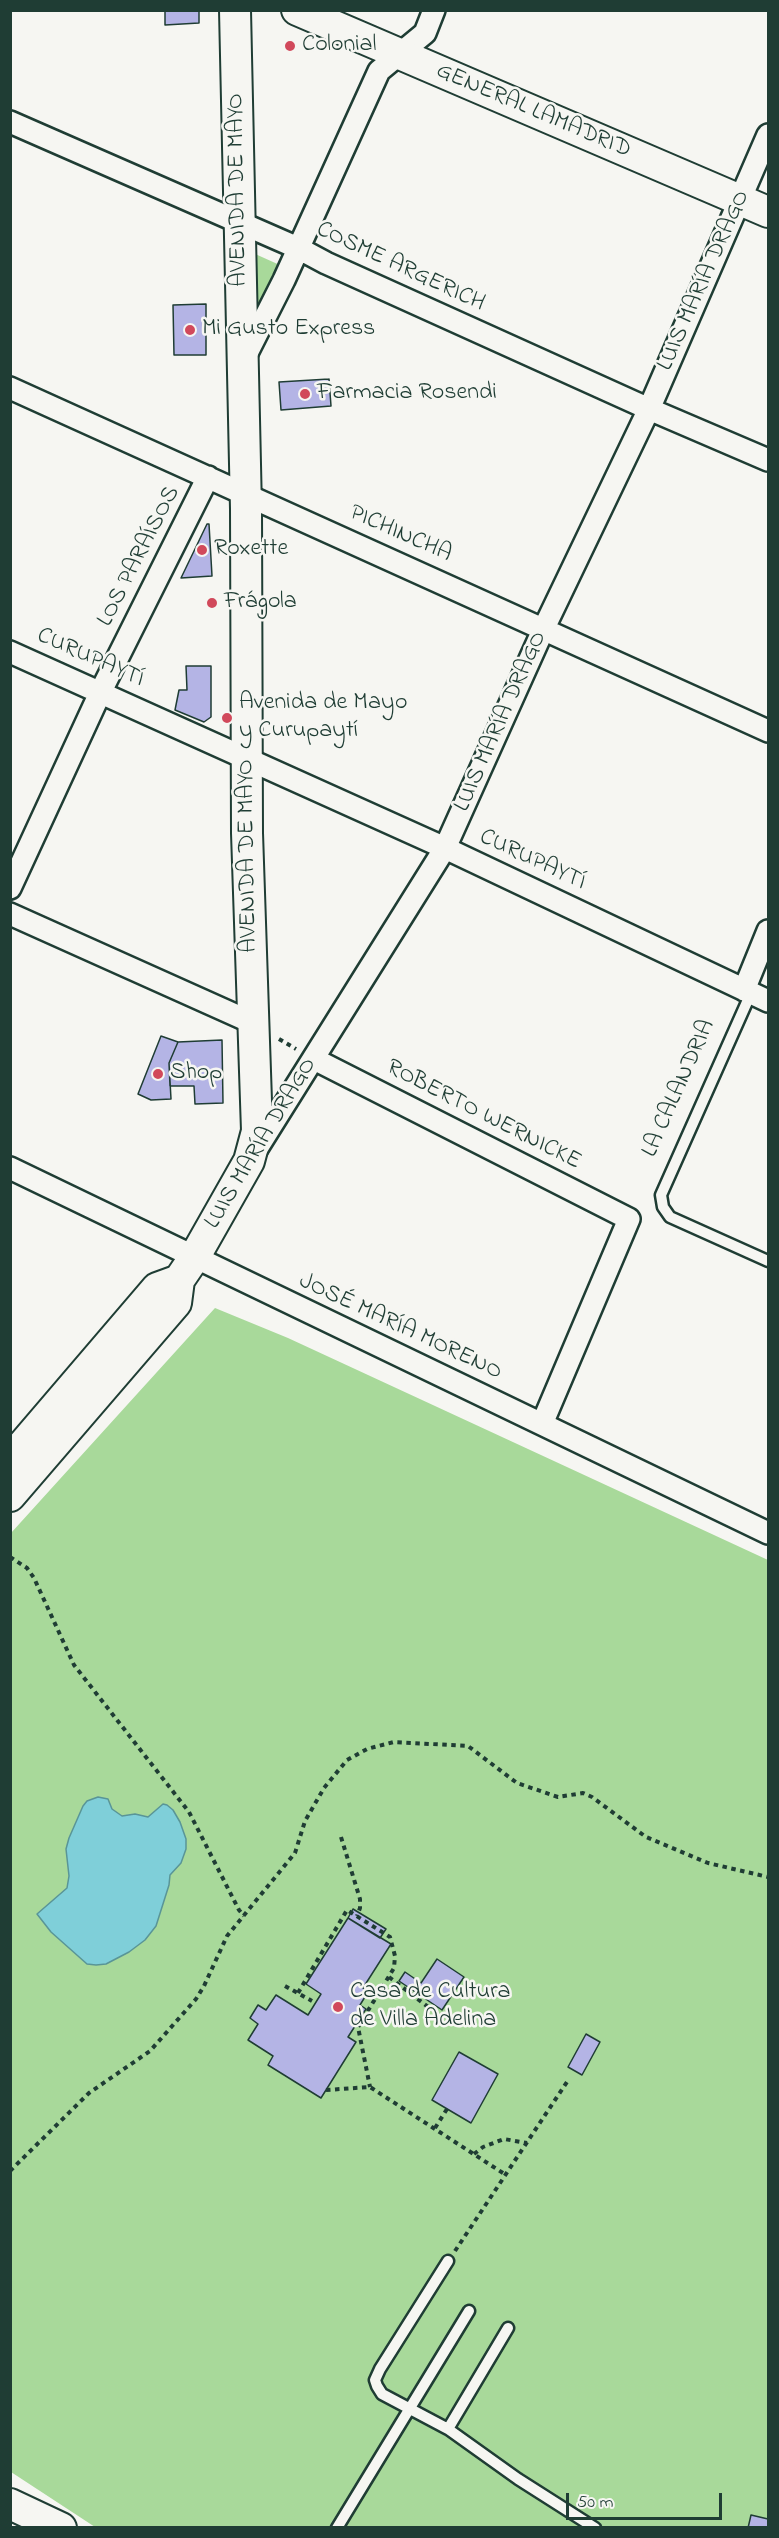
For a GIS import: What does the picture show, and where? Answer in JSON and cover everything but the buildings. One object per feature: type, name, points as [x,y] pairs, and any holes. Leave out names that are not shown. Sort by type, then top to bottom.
[{"type":"main road","name":"AVENIDA DE MAYO","points":[[235,10],[241,224],[247,759],[257,1131],[249,1161]]},
{"type":"main road","name":"GENERAL LAMADRID","points":[[297,10],[397,55],[768,212]]},
{"type":"main road","name":"LUIS MARÍA DRAGO","points":[[10,1496],[176,1303],[186,1269],[249,1161]]},
{"type":"main road","points":[[10,1460],[157,1288],[186,1269]]},
{"type":"main road","points":[[10,2504],[61,2528]]},
{"type":"street","points":[[243,362],[379,71],[425,33],[434,10]]},
{"type":"street","name":"COSME ARGERICH","points":[[10,122],[298,248],[326,263],[649,409],[768,460]]},
{"type":"street","name":"LUIS MARÍA DRAGO","points":[[249,1161],[445,848],[544,628],[649,409],[768,135]]},
{"type":"street","name":"PICHINCHA","points":[[10,388],[768,731]]},
{"type":"street","name":"LOS PARAÍSOS","points":[[10,888],[100,691],[208,477]]},
{"type":"street","name":"CURUPAYTÍ","points":[[10,652],[445,848],[755,995]]},
{"type":"street","points":[[10,914],[253,1023]]},
{"type":"street","name":"LA CALANDRIA","points":[[755,995],[768,932]]},
{"type":"street","name":"ROBERTO WERNICKE","points":[[314,1059],[629,1219],[542,1424]]},
{"type":"street","name":"JOSÉ MARÍA MORENO","points":[[10,1168],[186,1269],[542,1424],[768,1533]]},
{"type":"lane","name":"LA CALANDRIA","points":[[755,995],[661,1195],[663,1207],[670,1217],[768,1261]]},
{"type":"lane","points":[[448,2261],[375,2380],[382,2394],[448,2428],[518,2478],[595,2528]]},
{"type":"lane","points":[[337,2528],[469,2311]]},
{"type":"lane","points":[[448,2428],[508,2328]]},
{"type":"path","points":[[253,1023],[314,1059]]},
{"type":"path","points":[[10,1557],[27,1568],[34,1578],[74,1665],[189,1812],[244,1916]]},
{"type":"path","points":[[10,2171],[89,2093],[137,2062],[162,2038],[196,1999],[227,1936],[290,1861],[314,1804],[341,1766],[367,1749],[394,1742],[468,1746],[517,1783],[558,1797],[583,1793],[592,1797],[645,1837],[708,1863],[768,1877]]},
{"type":"path","points":[[341,1837],[360,1899],[357,1916]]},
{"type":"path","points":[[298,1993],[347,1910],[390,1936],[395,1963],[358,2027],[370,2087]]},
{"type":"path","points":[[388,1977],[432,2010]]},
{"type":"path","points":[[285,1986],[312,2001]]},
{"type":"path","points":[[448,2261],[567,2082]]},
{"type":"path","points":[[326,2090],[370,2087],[506,2175]]},
{"type":"path","points":[[435,2128],[447,2109]]},
{"type":"path","points":[[474,2154],[483,2147],[504,2139],[527,2143]]},
{"type":"green space","points":[[253,253],[282,266],[262,309],[253,313]]},
{"type":"green space","points":[[215,1308],[288,1338],[768,1560],[768,2527],[95,2527],[11,2472],[11,1533]]},
{"type":"water","points":[[98,1797],[108,1799],[112,1809],[122,1816],[135,1814],[148,1817],[163,1804],[167,1805],[180,1822],[186,1839],[186,1849],[181,1863],[170,1875],[156,1926],[145,1940],[129,1952],[106,1964],[96,1965],[87,1964],[51,1932],[37,1914],[67,1888],[69,1876],[66,1849],[69,1838],[83,1806],[87,1801]]},
{"type":"place","name":"Colonial","points":[[290,46]]},
{"type":"place","name":"Mi Gusto Express","points":[[190,330]]},
{"type":"place","name":"Farmacia Rosendi","points":[[305,394]]},
{"type":"place","name":"Roxette","points":[[202,550]]},
{"type":"place","name":"Frágola","points":[[212,603]]},
{"type":"place","name":"Avenida de Mayo y Curupaytí","points":[[227,718]]},
{"type":"place","name":"Shop","points":[[158,1074]]},
{"type":"place","name":"Casa de Cultura de Villa Adelina","points":[[338,2007]]}]
